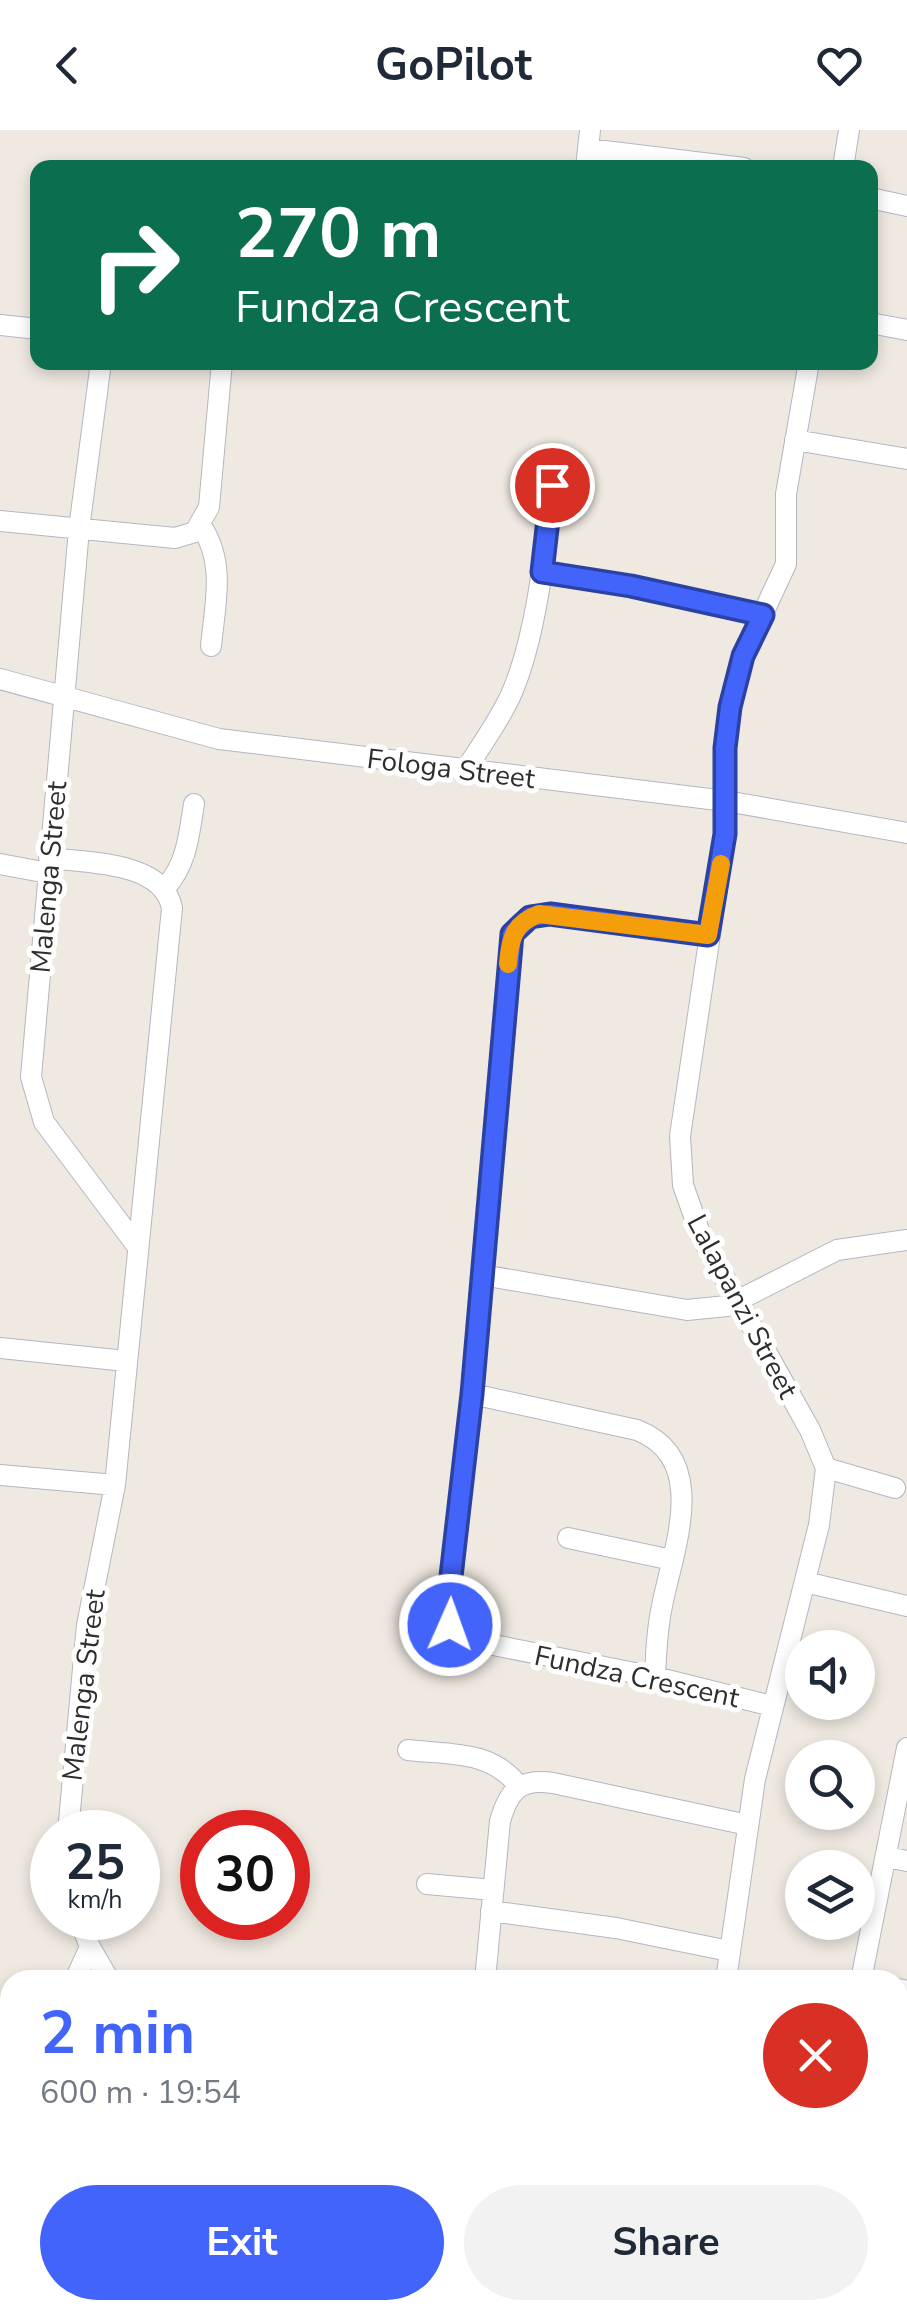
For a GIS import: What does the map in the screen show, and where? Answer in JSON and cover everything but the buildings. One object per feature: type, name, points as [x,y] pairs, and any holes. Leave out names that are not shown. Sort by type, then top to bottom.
[{"type":"street","points":[[845,160],[849,130]]},
{"type":"street","points":[[588,149],[701,160]]},
{"type":"street","points":[[878,200],[907,206]]},
{"type":"street","points":[[0,325],[30,328]]},
{"type":"street","points":[[878,325],[907,330]]},
{"type":"street","name":"Malenga Street","points":[[70,1810],[86,1625],[115,1485],[137,1246],[50,1131],[33,1094],[32,1059],[79,529],[100,370]]},
{"type":"street","points":[[0,521],[186,536],[200,526],[209,507],[221,370]]},
{"type":"street","name":"Lalapanzi Street","points":[[808,370],[786,494],[788,554],[743,656],[732,696],[725,748],[722,858],[682,1106],[680,1160],[683,1185],[701,1236],[810,1430],[826,1468]]},
{"type":"street","points":[[796,440],[907,459]]},
{"type":"street","points":[[466,770],[513,691],[542,572],[552,485]]},
{"type":"street","points":[[200,526],[214,544],[218,575],[211,646]]},
{"type":"street","points":[[542,572],[631,586],[763,615]]},
{"type":"street","name":"Fologa Street","points":[[0,679],[219,739],[726,801],[907,832]]},
{"type":"street","points":[[164,888],[176,876],[186,854],[194,804]]},
{"type":"street","points":[[0,864],[145,875],[164,888],[170,900],[171,922],[137,1246]]},
{"type":"street","name":"Fundza Crescent","points":[[708,935],[550,914],[539,914],[518,924],[508,954],[472,1394],[447,1611],[454,1632],[468,1640],[655,1677],[772,1706]]},
{"type":"street","points":[[482,1275],[687,1310],[714,1310],[836,1250],[907,1240]]},
{"type":"street","points":[[0,1348],[126,1360]]},
{"type":"street","points":[[472,1394],[620,1426],[662,1444],[682,1485],[658,1627],[655,1677]]},
{"type":"street","points":[[727,1970],[748,1825],[772,1706],[824,1502],[826,1468],[895,1488]]},
{"type":"street","points":[[0,1475],[115,1485]]},
{"type":"street","points":[[568,1538],[672,1560]]},
{"type":"street","points":[[805,1582],[907,1606]]},
{"type":"street","points":[[864,1970],[897,1859],[907,1748]]},
{"type":"street","points":[[408,1750],[483,1759],[504,1768],[518,1786]]},
{"type":"street","points":[[485,1970],[500,1821],[506,1802],[518,1786],[534,1780],[554,1783],[748,1825]]},
{"type":"street","points":[[426,1884],[730,1951]]},
{"type":"street","points":[[88,1940],[103,1970]]},
{"type":"street","points":[[79,1970],[90,1946]]},
{"type":"slow traffic","points":[[508,964],[512,934],[518,924],[539,914],[708,935],[721,864]]},
{"type":"route","points":[[450,1625],[447,1611],[472,1394],[512,934],[518,924],[530,917],[550,914],[708,935],[725,834],[725,748],[730,707],[743,656],[763,615],[631,586],[542,572],[552,485]]}]
